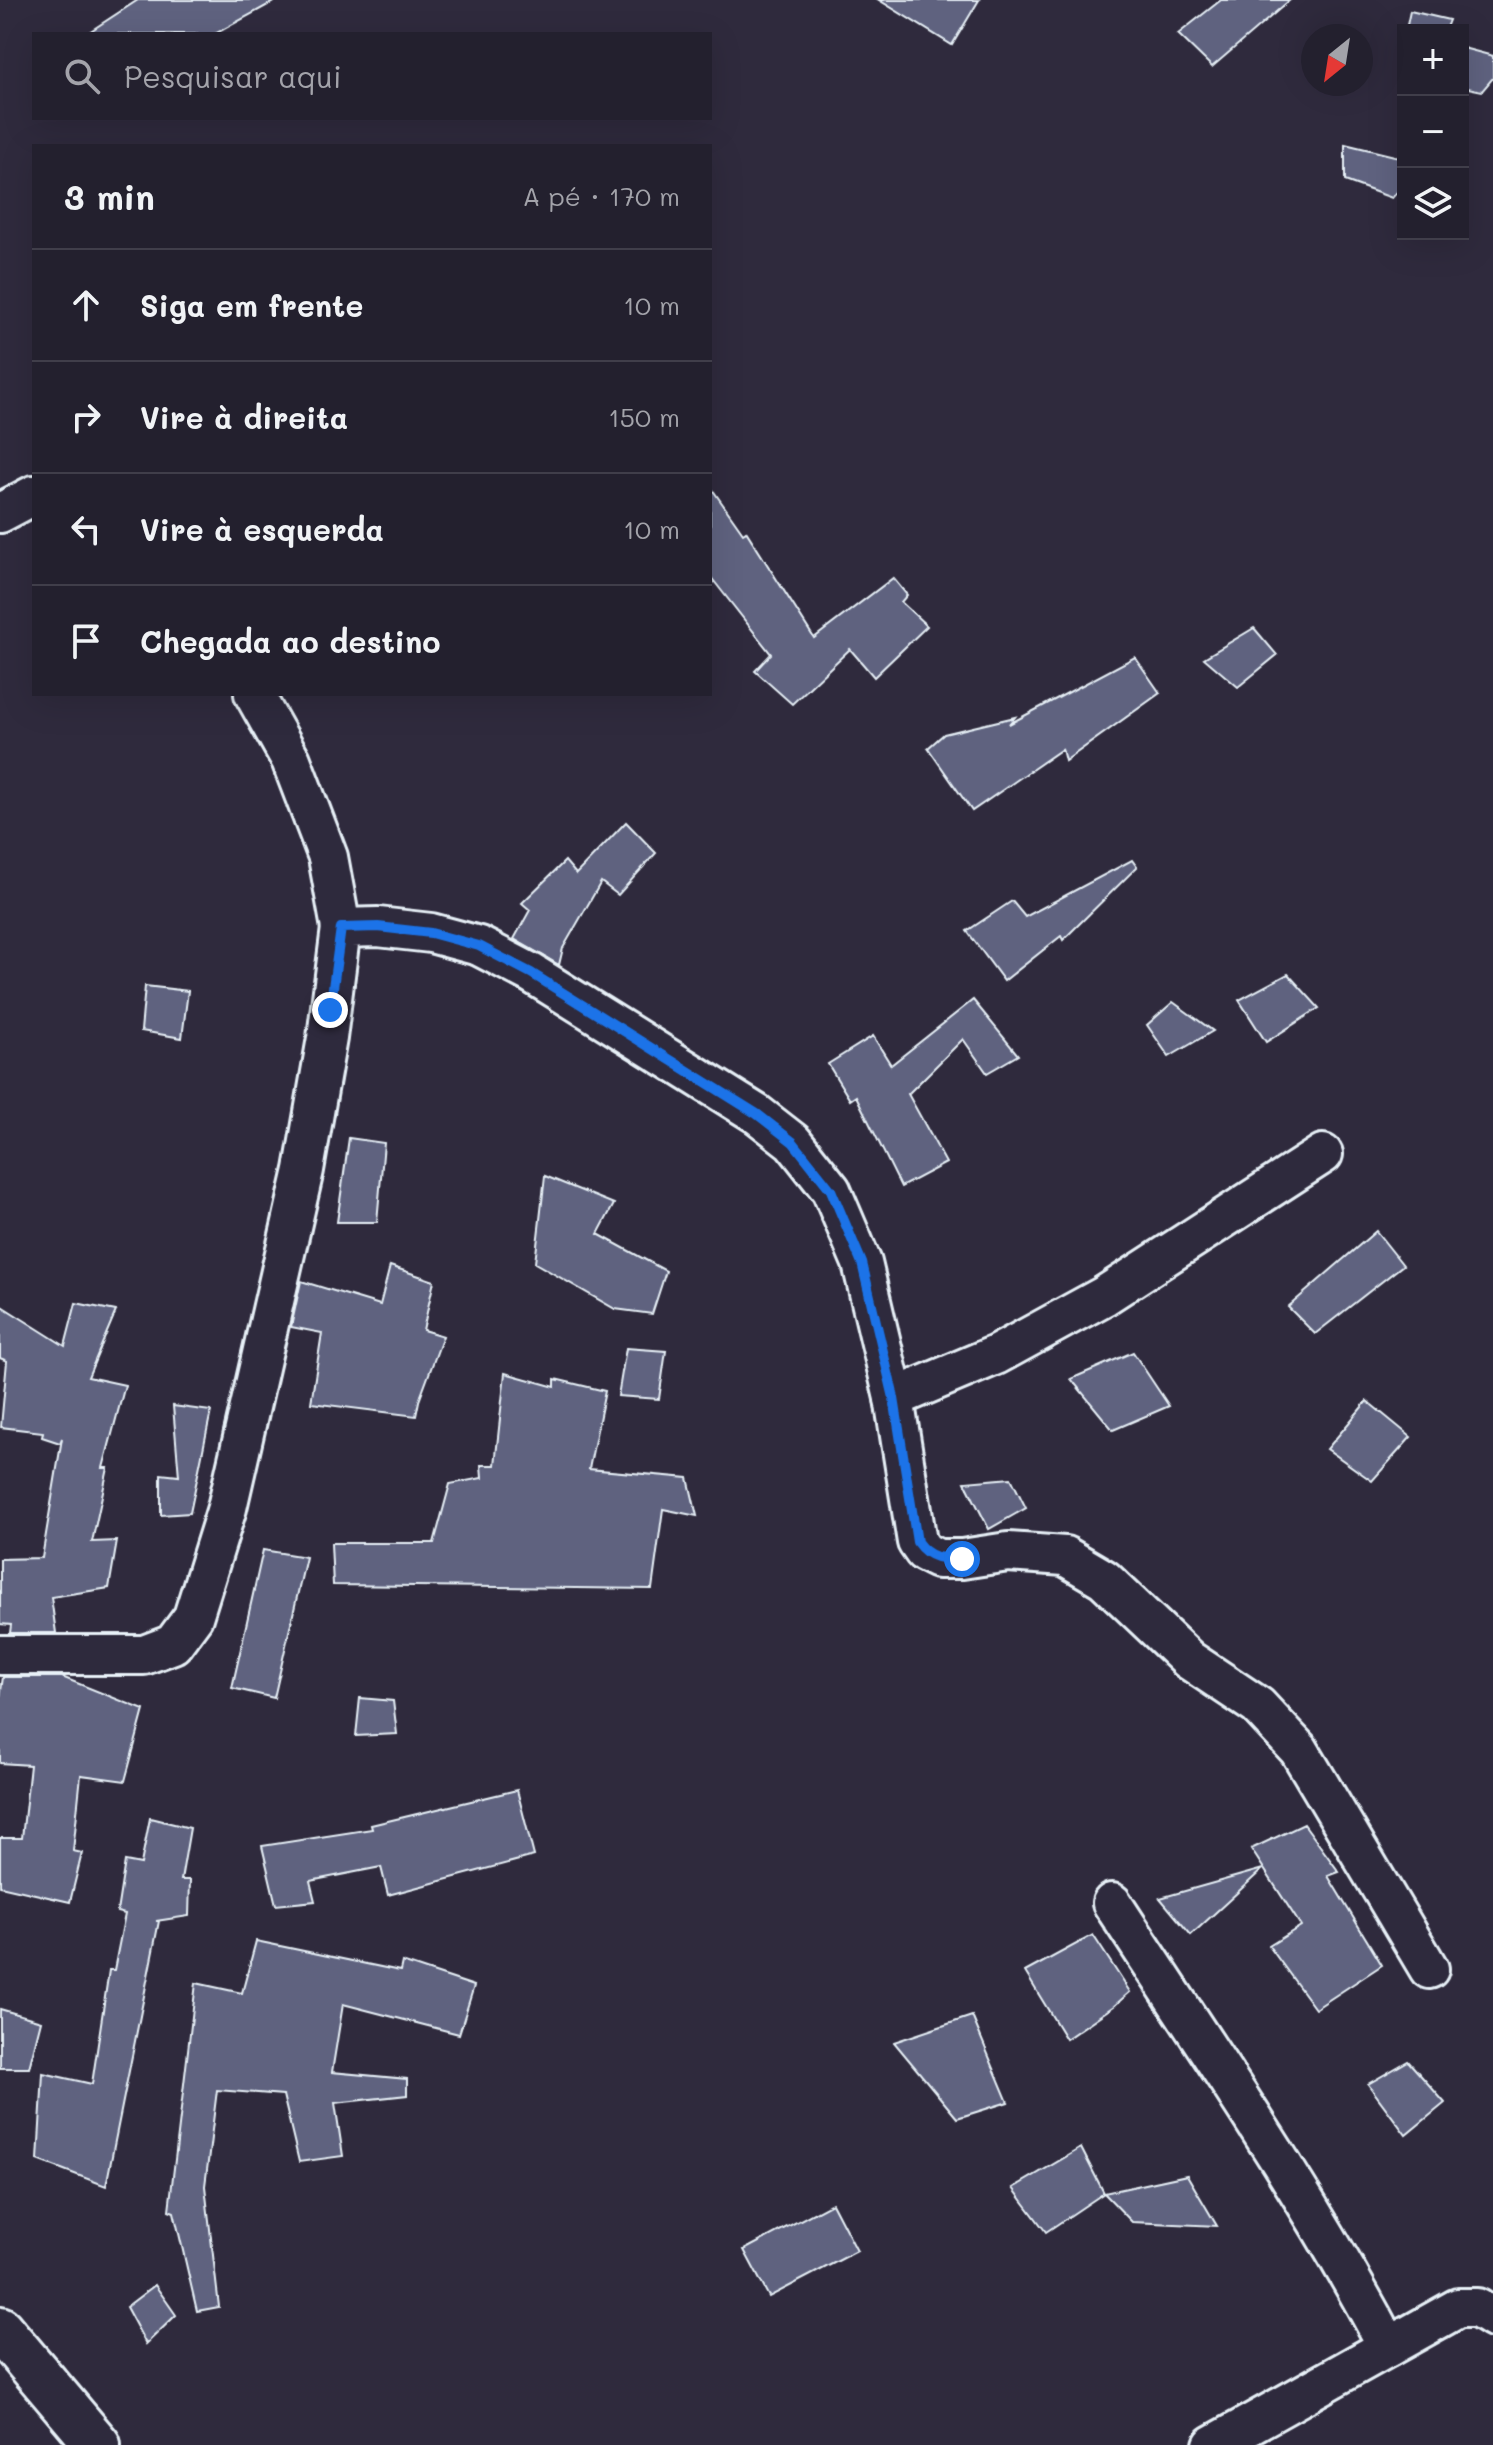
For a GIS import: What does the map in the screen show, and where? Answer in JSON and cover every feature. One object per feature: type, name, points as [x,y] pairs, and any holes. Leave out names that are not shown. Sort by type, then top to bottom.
[{"type":"street","points":[[0,513],[32,496]]},
{"type":"street","points":[[0,1655],[144,1655],[173,1644],[193,1617],[227,1508],[304,1170],[327,1038],[341,928],[328,857],[291,760],[255,696]]},
{"type":"street","points":[[341,928],[378,927],[431,933],[479,946],[531,973],[757,1114],[793,1142],[831,1190],[862,1263],[894,1398],[917,1542],[924,1552],[938,1559],[1008,1552],[1065,1556],[1104,1579],[1189,1660],[1258,1706],[1299,1750],[1429,1969]]},
{"type":"street","points":[[894,1398],[996,1355],[1104,1296],[1323,1154]]},
{"type":"street","points":[[1112,1903],[1277,2158],[1388,2347]]},
{"type":"street","points":[[1213,2445],[1458,2308],[1477,2308],[1493,2318]]},
{"type":"street","points":[[0,2329],[98,2445]]},
{"type":"building","points":[[138,0],[277,0],[219,32],[89,32]]},
{"type":"building","points":[[879,0],[979,0],[952,45]]},
{"type":"building","points":[[1221,0],[1290,0],[1212,67],[1178,34]]},
{"type":"building","points":[[1410,11],[1449,20],[1447,24],[1407,24]]},
{"type":"building","points":[[1469,50],[1493,56],[1493,78],[1482,91],[1469,88]]},
{"type":"building","points":[[1345,144],[1397,157],[1397,192],[1392,198],[1345,181]]},
{"type":"building","points":[[712,489],[743,533],[746,531],[814,638],[893,578],[907,595],[901,602],[927,626],[874,677],[850,649],[792,704],[755,671],[771,654],[712,579]]},
{"type":"building","points":[[1254,628],[1277,655],[1238,687],[1204,658]]},
{"type":"building","points":[[1135,657],[1160,693],[1065,761],[1062,749],[972,811],[928,748],[944,734],[1015,717],[1009,724]]},
{"type":"building","points":[[626,822],[656,853],[618,895],[601,882],[563,948],[559,965],[514,939],[530,910],[522,903],[565,861],[576,874]]},
{"type":"building","points":[[1132,860],[1137,867],[1063,940],[1061,936],[1004,981],[967,931],[1012,901],[1025,917]]},
{"type":"building","points":[[1288,974],[1319,1008],[1266,1042],[1239,1000]]},
{"type":"building","points":[[145,986],[188,991],[182,1038],[141,1031]]},
{"type":"building","points":[[973,1000],[1018,1055],[987,1073],[963,1039],[908,1094],[946,1163],[901,1187],[856,1096],[850,1100],[828,1064],[873,1036],[891,1065]]},
{"type":"building","points":[[1173,1002],[1213,1031],[1169,1057],[1147,1025]]},
{"type":"building","points":[[349,1138],[384,1143],[377,1222],[337,1222]]},
{"type":"building","points":[[545,1176],[614,1204],[598,1234],[666,1271],[652,1314],[615,1309],[535,1263]]},
{"type":"building","points":[[1376,1231],[1403,1265],[1315,1334],[1288,1307]]},
{"type":"building","points":[[390,1266],[434,1281],[423,1330],[443,1336],[416,1416],[311,1403],[322,1333],[291,1327],[301,1281],[380,1305]]},
{"type":"building","points":[[76,1303],[116,1311],[88,1377],[125,1385],[103,1468],[108,1468],[92,1542],[117,1541],[109,1588],[51,1597],[56,1633],[10,1633],[11,1625],[0,1624],[0,1559],[42,1558],[62,1438],[60,1443],[42,1437],[43,1432],[1,1427],[7,1361],[0,1358],[0,1305],[65,1346]]},
{"type":"building","points":[[626,1348],[666,1351],[659,1399],[618,1396]]},
{"type":"building","points":[[1133,1352],[1169,1406],[1113,1430],[1071,1379]]},
{"type":"building","points":[[505,1373],[555,1387],[555,1379],[605,1391],[589,1469],[688,1478],[697,1516],[663,1509],[652,1589],[333,1585],[331,1543],[434,1543],[450,1484],[482,1478],[481,1465],[495,1465]]},
{"type":"building","points":[[1367,1401],[1411,1437],[1372,1481],[1327,1449]]},
{"type":"building","points":[[173,1406],[211,1411],[190,1513],[161,1515],[161,1474],[179,1476]]},
{"type":"building","points":[[1011,1478],[1026,1508],[989,1529],[965,1482]]},
{"type":"building","points":[[263,1550],[306,1557],[274,1698],[232,1688]]},
{"type":"building","points":[[3,1677],[62,1677],[144,1710],[125,1781],[81,1775],[73,1851],[82,1853],[70,1902],[0,1886],[0,1838],[22,1838],[30,1765],[0,1763]]},
{"type":"building","points":[[360,1698],[393,1701],[397,1734],[356,1736]]},
{"type":"building","points":[[517,1790],[534,1856],[388,1895],[381,1867],[310,1881],[315,1901],[276,1905],[262,1846],[372,1829],[371,1825]]},
{"type":"building","points":[[150,1818],[190,1828],[181,1880],[190,1880],[189,1916],[156,1921],[159,1921],[106,2186],[38,2160],[43,2073],[92,2084],[109,1970],[114,1970],[125,1914],[117,1912],[125,1861],[141,1864]]},
{"type":"building","points":[[1304,1824],[1339,1872],[1328,1876],[1382,1965],[1315,2009],[1269,1946],[1301,1926],[1251,1849]]},
{"type":"building","points":[[1263,1869],[1191,1935],[1160,1898]]},
{"type":"building","points":[[1093,1935],[1130,1992],[1066,2039],[1025,1972]]},
{"type":"building","points":[[256,1941],[400,1971],[402,1962],[474,1986],[459,2034],[343,2004],[332,2072],[407,2079],[407,2095],[335,2103],[343,2156],[299,2162],[283,2095],[217,2090],[205,2186],[219,2307],[197,2311],[174,2212],[169,2210],[196,1983],[242,1993]]},
{"type":"building","points":[[0,2009],[41,2021],[29,2068],[0,2068]]},
{"type":"building","points":[[972,2016],[1008,2102],[957,2118],[894,2042]]},
{"type":"building","points":[[1408,2061],[1445,2103],[1406,2135],[1368,2084]]},
{"type":"building","points":[[1081,2148],[1104,2193],[1046,2232],[1013,2188]]},
{"type":"building","points":[[1187,2175],[1217,2226],[1132,2222],[1104,2193]]},
{"type":"building","points":[[832,2203],[857,2251],[769,2297],[744,2250]]},
{"type":"building","points":[[155,2285],[176,2315],[146,2344],[126,2307]]},
{"type":"route","points":[[330,1010],[341,928],[378,927],[431,933],[479,946],[531,973],[757,1114],[793,1142],[831,1190],[862,1263],[894,1398],[917,1542],[924,1552],[938,1559],[962,1559]]}]
